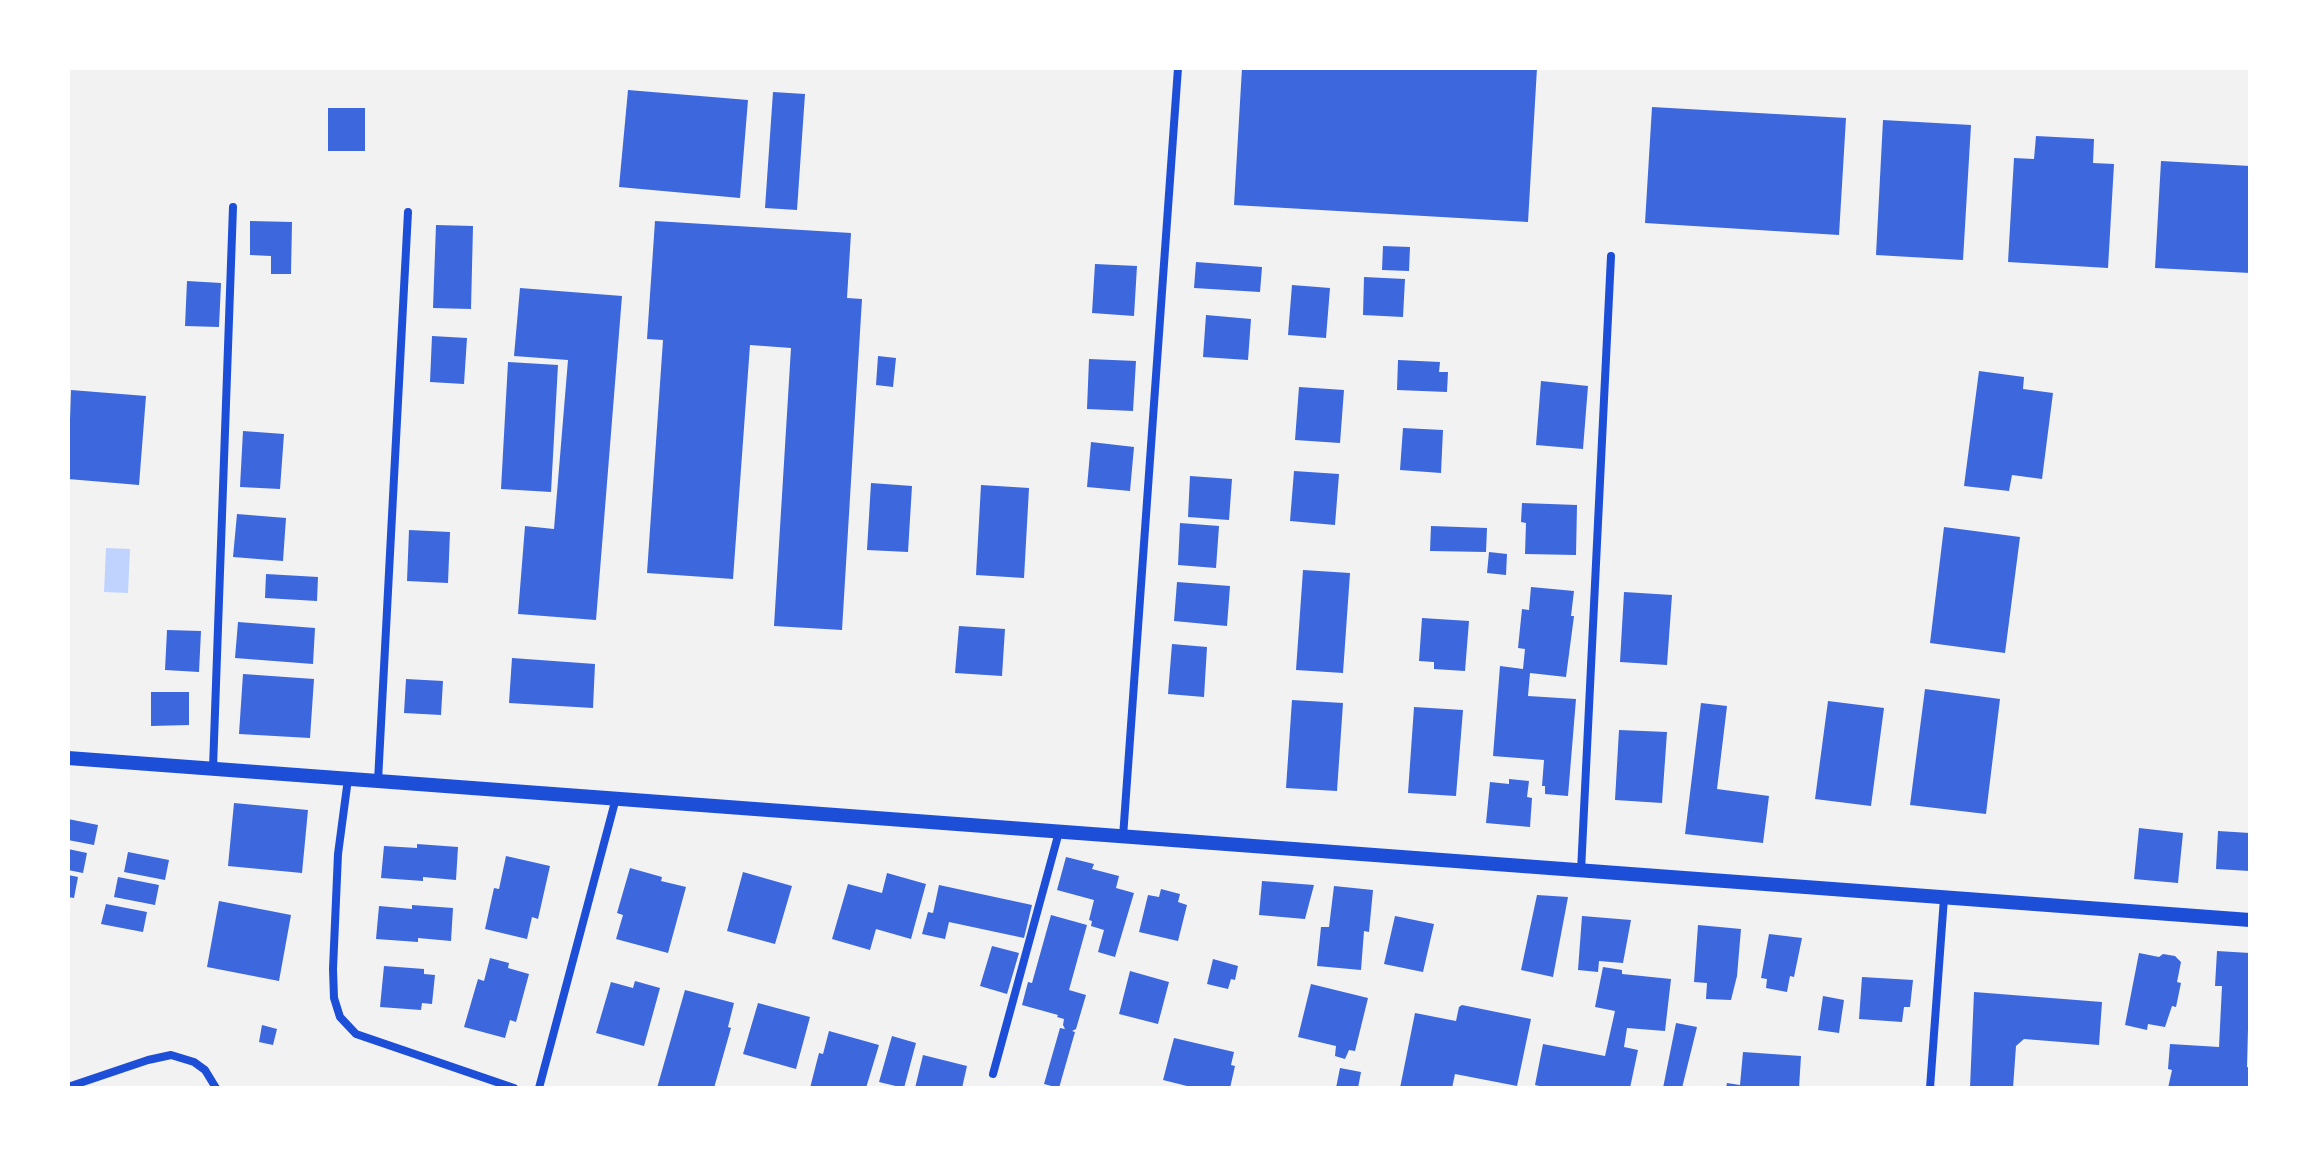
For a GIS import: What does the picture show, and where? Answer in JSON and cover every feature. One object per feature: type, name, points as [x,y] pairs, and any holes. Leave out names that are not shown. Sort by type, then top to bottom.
[{"type":"street","points":[[1123,837],[1178,68]]},
{"type":"street","points":[[213,768],[233,207]]},
{"type":"street","points":[[378,781],[408,212]]},
{"type":"street","points":[[1581,871],[1611,256]]},
{"type":"street","points":[[68,758],[2250,920]]},
{"type":"street","points":[[348,779],[338,854],[333,969],[334,998],[340,1017],[356,1034],[514,1088]]},
{"type":"street","points":[[539,1088],[616,798]]},
{"type":"street","points":[[993,1074],[1059,832]]},
{"type":"street","points":[[1930,1088],[1944,898]]},
{"type":"street","points":[[68,1087],[171,1055],[194,1062],[205,1070],[216,1088]]},
{"type":"water","points":[[106,548],[130,549],[128,593],[104,592]]},
{"type":"building","points":[[1242,68],[1537,68],[1528,222],[1234,205]]},
{"type":"building","points":[[628,90],[748,100],[740,198],[619,187]]},
{"type":"building","points":[[773,92],[805,94],[797,210],[765,208]]},
{"type":"building","points":[[1652,107],[1846,118],[1839,235],[1645,223]]},
{"type":"building","points":[[328,108],[365,108],[365,151],[328,151]]},
{"type":"building","points":[[1883,120],[1971,125],[1963,260],[1876,255]]},
{"type":"building","points":[[2036,136],[2094,139],[2093,163],[2114,164],[2108,268],[2008,262],[2014,158],[2034,159]]},
{"type":"building","points":[[2161,161],[2250,166],[2250,273],[2155,268]]},
{"type":"building","points":[[250,221],[292,222],[291,274],[271,274],[271,256],[250,255]]},
{"type":"building","points":[[655,221],[851,233],[847,298],[862,299],[842,630],[774,626],[791,348],[750,345],[733,579],[647,573],[663,340],[647,339]]},
{"type":"building","points":[[436,225],[473,226],[471,309],[433,308]]},
{"type":"building","points":[[1383,246],[1410,247],[1409,271],[1382,270]]},
{"type":"building","points":[[1196,262],[1262,267],[1260,292],[1194,288]]},
{"type":"building","points":[[1095,264],[1137,266],[1134,316],[1092,313]]},
{"type":"building","points":[[1364,277],[1405,279],[1403,317],[1363,315]]},
{"type":"building","points":[[187,281],[221,283],[219,327],[185,326]]},
{"type":"building","points":[[1292,285],[1330,288],[1326,338],[1288,335]]},
{"type":"building","points":[[520,288],[622,296],[596,620],[518,614],[525,526],[554,529],[568,360],[514,356]]},
{"type":"building","points":[[1206,315],[1251,319],[1248,360],[1203,357]]},
{"type":"building","points":[[432,336],[467,338],[464,384],[430,382]]},
{"type":"building","points":[[878,356],[896,358],[893,387],[876,385]]},
{"type":"building","points":[[1089,359],[1136,361],[1133,411],[1087,409]]},
{"type":"building","points":[[1398,360],[1440,362],[1439,372],[1448,372],[1447,392],[1397,390]]},
{"type":"building","points":[[508,362],[558,365],[551,492],[501,489]]},
{"type":"building","points":[[1979,371],[2024,377],[2023,389],[2053,393],[2042,479],[2012,475],[2009,491],[1964,486]]},
{"type":"building","points":[[1541,381],[1588,386],[1583,449],[1536,445]]},
{"type":"building","points":[[1299,387],[1344,390],[1340,443],[1295,440]]},
{"type":"building","points":[[71,390],[146,396],[139,485],[68,479]]},
{"type":"building","points":[[1403,428],[1443,430],[1441,473],[1400,470]]},
{"type":"building","points":[[243,431],[284,434],[280,489],[240,487]]},
{"type":"building","points":[[1091,442],[1134,447],[1130,491],[1087,487]]},
{"type":"building","points":[[1294,471],[1339,474],[1335,525],[1290,521]]},
{"type":"building","points":[[1190,476],[1232,479],[1229,520],[1188,517]]},
{"type":"building","points":[[871,483],[912,486],[908,552],[867,550]]},
{"type":"building","points":[[981,485],[1029,488],[1024,578],[976,575]]},
{"type":"building","points":[[1522,503],[1577,505],[1576,555],[1525,554],[1526,523],[1521,522]]},
{"type":"building","points":[[237,514],[286,518],[283,561],[233,557]]},
{"type":"building","points":[[1180,523],[1219,526],[1216,568],[1178,565]]},
{"type":"building","points":[[1431,526],[1487,528],[1486,552],[1430,551]]},
{"type":"building","points":[[1944,527],[2020,537],[2005,653],[1930,643]]},
{"type":"building","points":[[409,530],[450,532],[448,583],[407,581]]},
{"type":"building","points":[[1489,552],[1507,554],[1506,575],[1487,573]]},
{"type":"building","points":[[1303,570],[1350,573],[1343,673],[1296,670]]},
{"type":"building","points":[[266,574],[318,577],[317,601],[265,598]]},
{"type":"building","points":[[1177,582],[1230,586],[1227,626],[1174,621]]},
{"type":"building","points":[[1531,587],[1574,591],[1566,677],[1530,673],[1528,696],[1576,699],[1568,796],[1545,794],[1545,786],[1542,786],[1544,760],[1493,756],[1500,666],[1523,669],[1525,649],[1518,648],[1522,609],[1529,610]]},
{"type":"building","points":[[1624,592],[1672,595],[1667,665],[1620,662]]},
{"type":"building","points":[[1422,618],[1469,621],[1465,671],[1434,669],[1434,662],[1419,661]]},
{"type":"building","points":[[238,622],[315,628],[313,664],[235,658]]},
{"type":"building","points":[[959,626],[1005,629],[1002,676],[955,673]]},
{"type":"building","points":[[167,630],[201,631],[199,672],[165,670]]},
{"type":"building","points":[[1172,644],[1207,647],[1204,697],[1168,694]]},
{"type":"building","points":[[512,658],[595,664],[593,708],[509,703]]},
{"type":"building","points":[[243,674],[314,679],[310,738],[239,734]]},
{"type":"building","points":[[406,679],[443,681],[441,715],[404,713]]},
{"type":"building","points":[[1925,689],[2000,699],[1986,814],[1910,805]]},
{"type":"building","points":[[151,692],[189,692],[189,725],[151,726]]},
{"type":"building","points":[[1292,700],[1343,703],[1337,791],[1286,788]]},
{"type":"building","points":[[1828,701],[1884,708],[1871,806],[1815,799]]},
{"type":"building","points":[[1701,703],[1727,706],[1717,789],[1769,796],[1763,843],[1685,834]]},
{"type":"building","points":[[1414,707],[1463,710],[1456,796],[1408,793]]},
{"type":"building","points":[[1619,730],[1667,732],[1662,803],[1615,800]]},
{"type":"building","points":[[1509,779],[1529,781],[1527,797],[1532,798],[1530,827],[1486,823],[1490,782],[1509,784]]},
{"type":"building","points":[[234,803],[308,810],[302,873],[228,866]]},
{"type":"building","points":[[68,819],[98,825],[94,845],[68,840]]},
{"type":"building","points":[[2139,828],[2183,833],[2178,883],[2134,879]]},
{"type":"building","points":[[2218,831],[2250,833],[2250,871],[2216,869]]},
{"type":"building","points":[[417,844],[458,847],[456,880],[381,878],[384,846],[417,848]]},
{"type":"building","points":[[68,849],[87,853],[83,873],[68,870]]},
{"type":"building","points":[[128,852],[169,860],[165,880],[124,872]]},
{"type":"building","points":[[506,856],[550,866],[538,919],[532,917],[527,939],[485,929],[494,888],[499,889]]},
{"type":"building","points":[[1066,857],[1094,864],[1092,869],[1119,876],[1116,888],[1134,893],[1115,957],[1098,952],[1104,930],[1091,926],[1092,921],[1089,920],[1094,900],[1057,890]]},
{"type":"building","points":[[630,868],[686,887],[668,953],[616,939],[623,915],[617,913]]},
{"type":"building","points":[[743,872],[792,886],[775,944],[727,931]]},
{"type":"building","points":[[887,873],[926,884],[911,939],[876,929],[870,950],[832,939],[848,884],[882,893]]},
{"type":"building","points":[[68,875],[78,877],[74,898],[68,897]]},
{"type":"building","points":[[118,877],[159,885],[155,905],[114,897]]},
{"type":"building","points":[[1262,881],[1314,885],[1305,919],[1259,915]]},
{"type":"building","points":[[939,885],[1032,905],[1024,938],[949,922],[945,939],[922,934],[928,912],[933,913]]},
{"type":"building","points":[[1334,886],[1373,890],[1369,932],[1364,931],[1361,970],[1317,966],[1321,927],[1329,927]]},
{"type":"building","points":[[1161,889],[1180,894],[1178,902],[1187,905],[1178,941],[1139,932],[1148,895],[1159,897]]},
{"type":"building","points":[[1537,895],[1568,897],[1553,977],[1521,970]]},
{"type":"building","points":[[219,901],[291,915],[279,981],[207,967]]},
{"type":"building","points":[[106,904],[147,912],[143,932],[101,924]]},
{"type":"building","points":[[412,905],[453,908],[451,941],[376,939],[379,906],[412,909]]},
{"type":"building","points":[[1051,915],[1087,925],[1069,990],[1086,995],[1076,1029],[1072,1031],[1075,1032],[1059,1088],[1044,1084],[1060,1028],[1065,1029],[1064,1019],[1022,1005],[1028,982],[1032,983]]},
{"type":"building","points":[[1395,916],[1434,924],[1423,972],[1384,964]]},
{"type":"building","points":[[1582,916],[1631,920],[1623,963],[1599,961],[1598,972],[1578,970]]},
{"type":"building","points":[[1698,925],[1741,929],[1737,976],[1731,1000],[1706,999],[1707,983],[1694,982]]},
{"type":"building","points":[[1769,934],[1802,938],[1794,977],[1790,976],[1787,992],[1766,988],[1767,979],[1761,978]]},
{"type":"building","points":[[992,946],[1019,953],[1007,994],[980,986]]},
{"type":"building","points":[[2217,951],[2250,953],[2247,1067],[2250,1068],[2250,1088],[2168,1088],[2172,1070],[2168,1069],[2170,1044],[2219,1047],[2222,986],[2215,986]]},
{"type":"building","points":[[2139,953],[2175,956],[2181,962],[2176,1007],[2172,1006],[2165,1027],[2148,1024],[2147,1030],[2125,1025]]},
{"type":"building","points":[[490,958],[509,963],[508,968],[529,974],[516,1022],[510,1020],[505,1038],[464,1027],[478,979],[484,981]]},
{"type":"building","points":[[1213,959],[1238,966],[1235,980],[1231,979],[1228,989],[1207,984]]},
{"type":"building","points":[[384,966],[424,969],[424,974],[435,975],[432,1004],[422,1003],[421,1010],[380,1007]]},
{"type":"building","points":[[1603,967],[1622,970],[1622,974],[1671,979],[1665,1031],[1627,1028],[1624,1047],[1638,1050],[1630,1088],[1548,1088],[1535,1085],[1543,1044],[1605,1056],[1615,1011],[1595,1007]]},
{"type":"building","points":[[1130,971],[1169,982],[1158,1024],[1119,1014]]},
{"type":"building","points":[[1862,977],[1913,980],[1910,1007],[1904,1007],[1902,1022],[1859,1019]]},
{"type":"building","points":[[635,981],[660,988],[644,1046],[596,1033],[611,982],[633,988]]},
{"type":"building","points":[[1311,984],[1368,998],[1355,1051],[1349,1050],[1345,1059],[1335,1056],[1336,1046],[1298,1037]]},
{"type":"building","points":[[685,990],[734,1003],[728,1027],[731,1028],[714,1088],[657,1088]]},
{"type":"building","points":[[1974,992],[2102,1002],[2099,1045],[2024,1039],[2016,1046],[2013,1088],[1970,1088]]},
{"type":"building","points":[[1823,996],[1844,1000],[1839,1033],[1818,1030]]},
{"type":"building","points":[[758,1003],[810,1017],[796,1069],[743,1054]]},
{"type":"building","points":[[1462,1005],[1531,1019],[1517,1086],[1455,1074],[1452,1088],[1400,1088],[1415,1013],[1456,1021]]},
{"type":"building","points":[[1676,1023],[1697,1027],[1682,1088],[1663,1088]]},
{"type":"building","points":[[262,1025],[277,1029],[273,1045],[259,1042]]},
{"type":"building","points":[[829,1031],[879,1045],[866,1088],[810,1088],[819,1053],[823,1054]]},
{"type":"building","points":[[892,1036],[916,1043],[904,1088],[879,1082]]},
{"type":"building","points":[[1174,1038],[1234,1052],[1231,1065],[1235,1066],[1230,1088],[1195,1088],[1163,1080]]},
{"type":"building","points":[[1743,1052],[1801,1056],[1799,1088],[1726,1088],[1727,1083],[1740,1085]]},
{"type":"building","points":[[923,1055],[967,1066],[962,1088],[915,1088]]},
{"type":"building","points":[[1340,1068],[1361,1072],[1358,1088],[1336,1088]]}]
